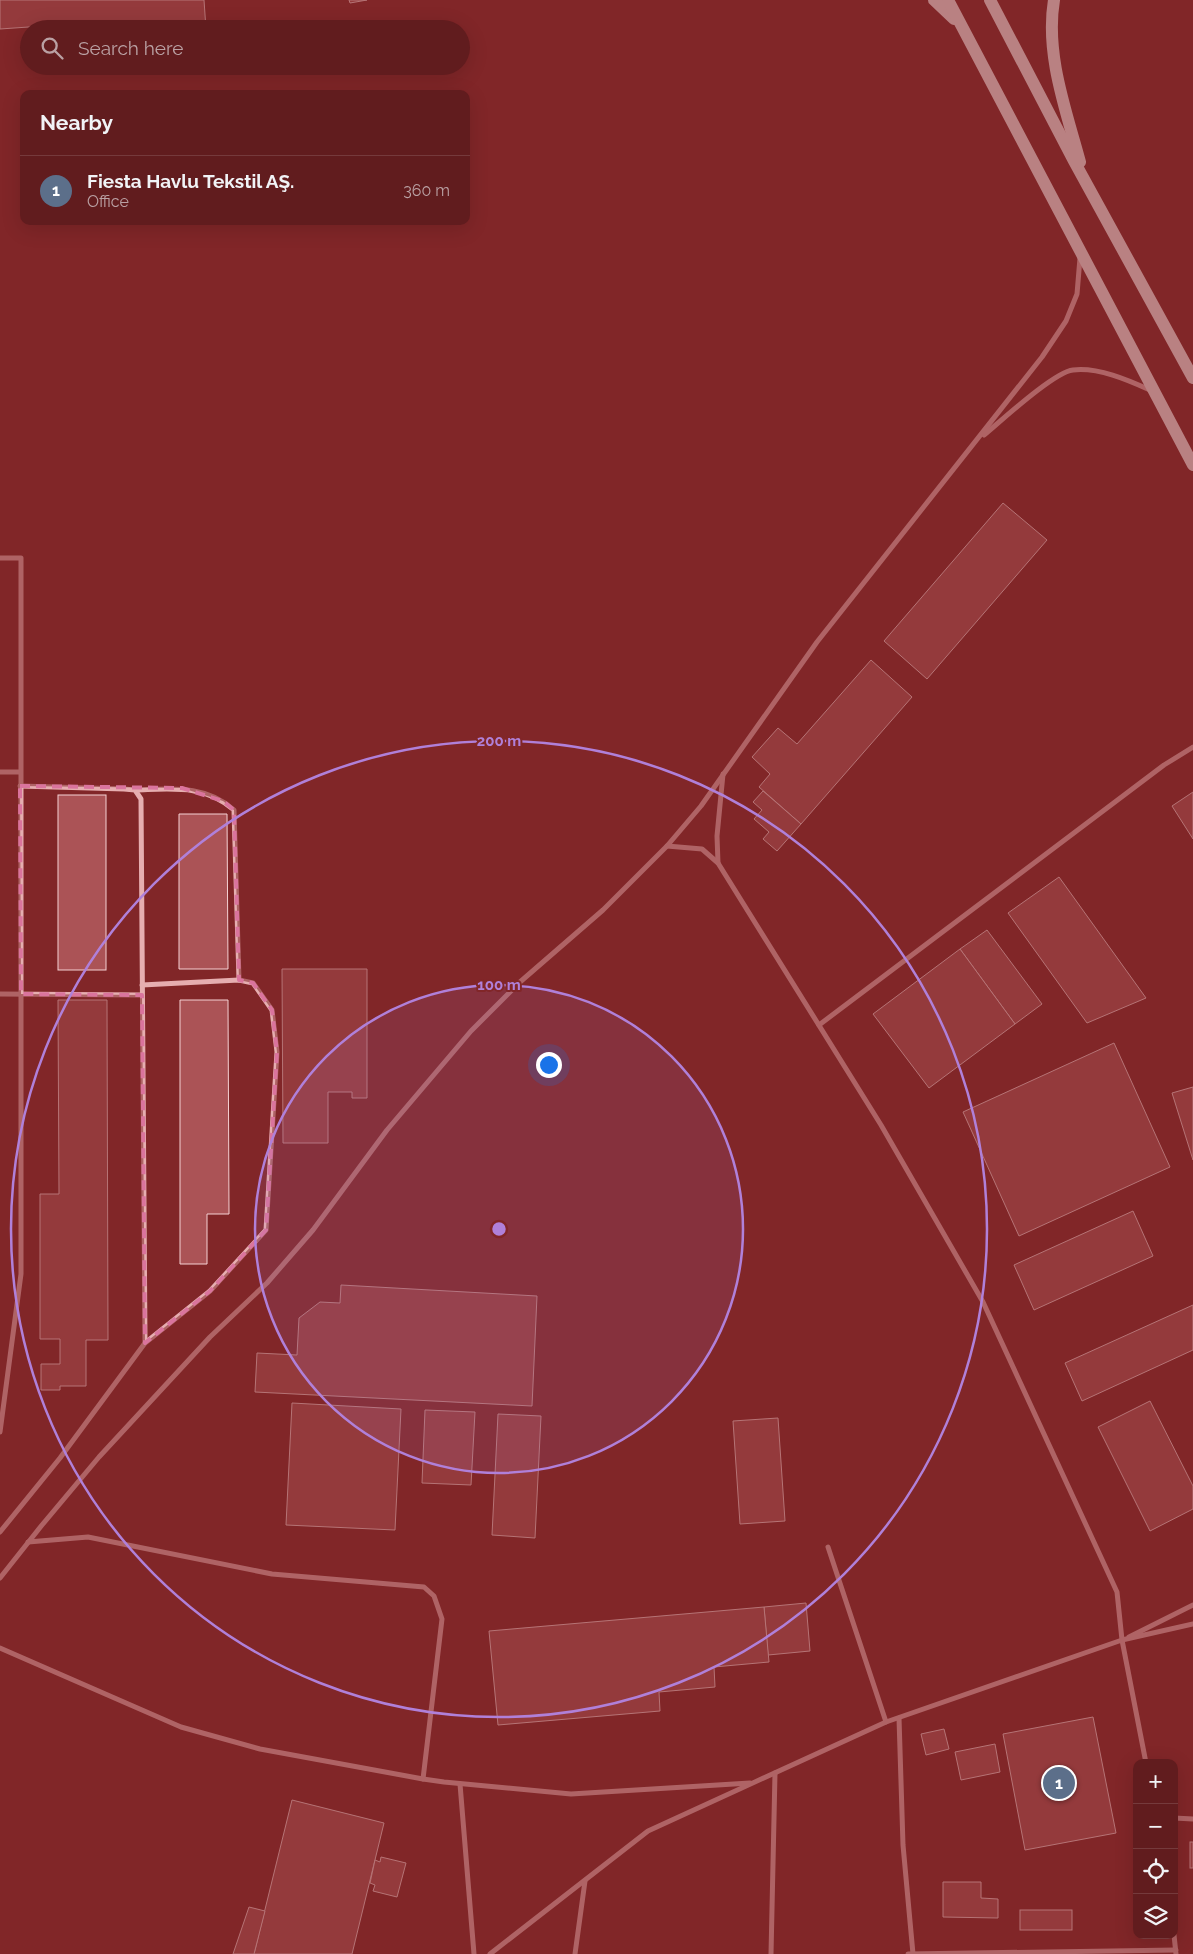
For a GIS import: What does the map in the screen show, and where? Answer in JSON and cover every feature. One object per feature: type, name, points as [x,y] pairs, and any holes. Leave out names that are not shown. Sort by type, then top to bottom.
[{"type":"main road","points":[[934,0],[963,28]]},
{"type":"main road","points":[[948,0],[1193,465]]},
{"type":"main road","points":[[990,0],[1086,184],[1193,378]]},
{"type":"main road","points":[[1054,0],[1051,19],[1052,51],[1086,184]]},
{"type":"street","points":[[0,1578],[106,1450],[210,1337],[268,1283],[314,1230],[387,1130],[471,1031],[520,982],[603,910],[667,846],[701,806],[817,642],[978,440],[1006,400],[1042,357],[1066,321],[1076,294],[1081,251]]},
{"type":"street","points":[[978,440],[1055,378],[1072,370],[1121,377],[1156,393]]},
{"type":"street","points":[[0,558],[21,558],[21,1274],[0,1432]]},
{"type":"street","points":[[819,1025],[1164,765],[1193,747]]},
{"type":"street","points":[[0,772],[20,772]]},
{"type":"street","points":[[718,863],[717,836],[723,774]]},
{"type":"street","points":[[20,786],[135,790],[182,788],[223,801],[234,810],[239,980]]},
{"type":"street","points":[[135,790],[141,799],[145,1343]]},
{"type":"street","points":[[667,846],[702,849],[718,863],[881,1125],[983,1302],[1117,1592],[1122,1640],[1145,1759]]},
{"type":"street","points":[[0,1532],[60,1458],[145,1343],[210,1291],[266,1230],[278,1052],[272,1010],[253,983],[239,980],[142,985]]},
{"type":"street","points":[[0,994],[142,995]]},
{"type":"street","points":[[28,1542],[88,1537],[272,1574],[424,1587],[434,1596],[442,1619],[423,1779]]},
{"type":"street","points":[[828,1547],[886,1722]]},
{"type":"street","points":[[490,1954],[648,1831],[886,1722],[1122,1640],[1193,1606]]},
{"type":"street","points":[[1122,1640],[1193,1624]]},
{"type":"street","points":[[0,1648],[181,1726],[260,1749],[423,1779],[571,1794],[753,1783]]},
{"type":"street","points":[[899,1718],[902,1845],[912,1954]]},
{"type":"street","points":[[771,1954],[775,1773]]},
{"type":"street","points":[[460,1784],[474,1954]]},
{"type":"street","points":[[1178,1818],[1193,1820]]},
{"type":"street","points":[[575,1954],[585,1881]]},
{"type":"street","points":[[908,1954],[1176,1952],[1174,1939]]},
{"type":"highlighted area","points":[[20,786],[182,788],[223,801],[234,810],[239,980],[253,983],[272,1010],[277,1052],[266,1230],[210,1291],[145,1343],[142,995],[21,994]]},
{"type":"building","points":[[0,0],[204,0],[205,20],[20,20],[20,28],[0,29]]},
{"type":"building","points":[[349,0],[367,0],[350,3]]},
{"type":"building","points":[[1003,503],[1047,540],[927,679],[884,641]]},
{"type":"building","points":[[871,660],[912,697],[801,824],[759,787],[770,774],[752,757],[778,728],[797,744]]},
{"type":"building","points":[[763,791],[801,824],[777,851],[763,839],[769,832],[754,819],[762,810],[753,802]]},
{"type":"building","points":[[1193,792],[1193,839],[1172,806]]},
{"type":"building","points":[[58,795],[106,795],[106,970],[58,970]]},
{"type":"building","points":[[179,814],[227,814],[228,969],[179,969]]},
{"type":"building","points":[[1059,877],[1146,998],[1087,1023],[1008,913]]},
{"type":"building","points":[[987,930],[1042,1004],[1015,1024],[960,949]]},
{"type":"building","points":[[960,949],[1015,1024],[929,1088],[873,1014]]},
{"type":"building","points":[[282,969],[367,969],[367,1098],[352,1098],[352,1092],[328,1092],[328,1143],[283,1143]]},
{"type":"building","points":[[58,1000],[107,1000],[108,1340],[86,1340],[86,1386],[60,1386],[60,1390],[41,1390],[41,1364],[60,1364],[60,1339],[40,1339],[40,1194],[59,1194]]},
{"type":"building","points":[[180,1000],[228,1000],[229,1214],[207,1214],[207,1264],[180,1264]]},
{"type":"building","points":[[1114,1043],[1170,1167],[1019,1236],[963,1112]]},
{"type":"building","points":[[1193,1087],[1193,1160],[1172,1093]]},
{"type":"building","points":[[1133,1211],[1153,1256],[1034,1310],[1014,1265]]},
{"type":"building","points":[[341,1285],[537,1296],[532,1406],[255,1392],[257,1353],[297,1355],[299,1318],[320,1302],[340,1303]]},
{"type":"building","points":[[1193,1305],[1193,1350],[1082,1401],[1065,1363]]},
{"type":"building","points":[[1150,1401],[1193,1486],[1193,1509],[1150,1531],[1098,1427]]},
{"type":"building","points":[[292,1403],[401,1409],[395,1530],[286,1525]]},
{"type":"building","points":[[425,1410],[475,1412],[471,1485],[422,1483]]},
{"type":"building","points":[[498,1414],[541,1416],[535,1538],[492,1535]]},
{"type":"building","points":[[778,1418],[785,1521],[740,1524],[733,1421]]},
{"type":"building","points":[[806,1603],[810,1651],[768,1655],[764,1607]]},
{"type":"building","points":[[764,1607],[769,1662],[714,1667],[715,1687],[659,1692],[660,1711],[498,1725],[489,1631]]},
{"type":"building","points":[[1093,1717],[1116,1833],[1025,1850],[1003,1734]]},
{"type":"building","points":[[944,1729],[949,1749],[926,1755],[921,1734]]},
{"type":"building","points":[[995,1744],[1000,1772],[961,1780],[955,1752]]},
{"type":"building","points":[[292,1800],[384,1823],[352,1954],[254,1954]]},
{"type":"building","points":[[1190,1842],[1193,1842],[1193,1868],[1190,1868]]},
{"type":"building","points":[[381,1857],[406,1863],[397,1897],[373,1891],[375,1885],[370,1883],[375,1860],[380,1862]]},
{"type":"building","points":[[943,1882],[981,1882],[981,1898],[998,1899],[998,1918],[943,1917]]},
{"type":"building","points":[[249,1907],[265,1911],[254,1954],[233,1954]]},
{"type":"building","points":[[1020,1910],[1072,1910],[1072,1930],[1020,1930]]},
{"type":"place","name":"Fiesta Havlu Tekstil AŞ.","points":[[1059,1783]]}]
